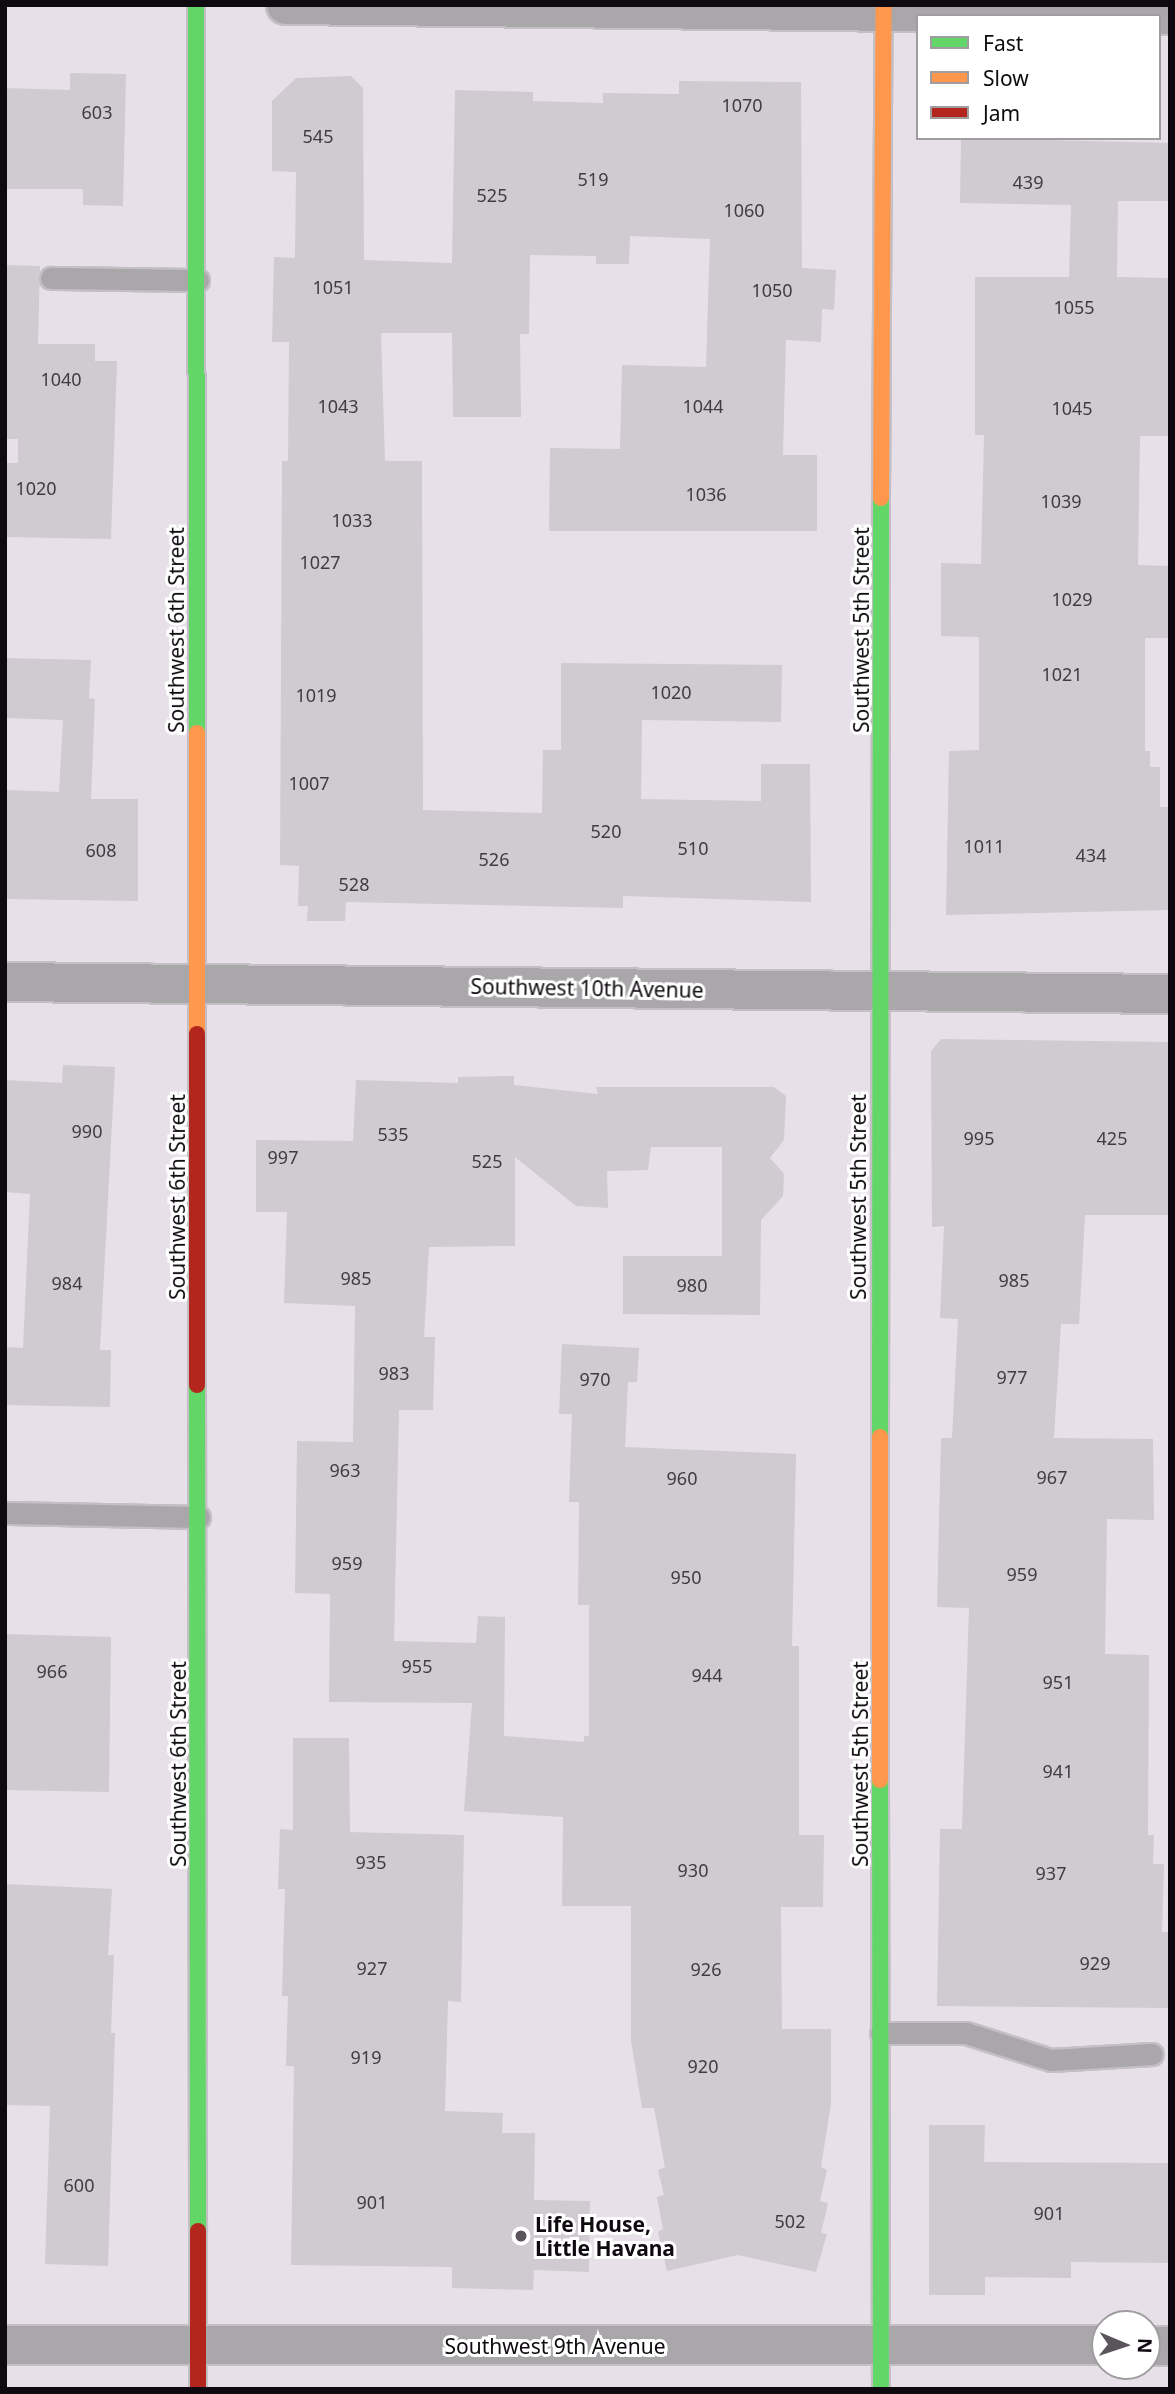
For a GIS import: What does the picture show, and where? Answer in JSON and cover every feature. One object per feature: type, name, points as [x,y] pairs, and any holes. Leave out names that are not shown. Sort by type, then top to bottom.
[{"type":"street","name":"Southwest 6th Street","points":[[196,5],[198,2389]]},
{"type":"street","points":[[286,5],[884,9],[1122,14]]},
{"type":"street","name":"Southwest 5th Street","points":[[881,2389],[879,991],[884,9]]},
{"type":"street","name":"Southwest 10th Avenue","points":[[5,982],[1170,994]]},
{"type":"street","name":"Southwest 9th Avenue","points":[[5,2345],[1091,2345]]},
{"type":"lane","points":[[51,278],[198,280]]},
{"type":"lane","points":[[5,1513],[199,1517]]},
{"type":"lane","points":[[881,2033],[966,2033],[1051,2060],[1152,2054]]},
{"type":"building","points":[[70,73],[126,74],[123,206],[83,205],[83,189],[5,189],[5,88],[70,90]]},
{"type":"building","points":[[351,76],[363,88],[364,260],[452,263],[455,90],[533,92],[533,101],[603,103],[603,93],[679,94],[679,81],[801,82],[802,268],[836,270],[834,310],[822,309],[821,342],[786,340],[783,455],[817,455],[817,531],[549,531],[550,448],[620,449],[622,365],[706,367],[710,239],[630,236],[629,264],[596,264],[596,256],[530,255],[529,334],[520,334],[521,417],[453,417],[452,333],[381,333],[385,461],[422,461],[423,810],[542,813],[543,750],[561,750],[561,663],[782,665],[781,722],[642,720],[641,799],[761,801],[761,764],[810,764],[811,902],[623,896],[623,908],[346,902],[345,921],[307,921],[308,906],[298,906],[299,866],[280,865],[282,461],[288,461],[289,342],[272,342],[274,257],[295,258],[296,172],[272,171],[272,101],[296,78]]},
{"type":"building","points":[[961,140],[1170,143],[1170,201],[1118,201],[1117,277],[1170,278],[1170,436],[1140,436],[1138,565],[1170,566],[1170,638],[1145,638],[1145,751],[1150,751],[1150,767],[1160,767],[1160,807],[1170,807],[1170,910],[946,915],[949,751],[979,750],[979,637],[941,636],[941,563],[981,564],[984,435],[975,435],[975,277],[1069,277],[1071,205],[960,203]]},
{"type":"building","points":[[5,265],[40,266],[38,344],[95,344],[95,361],[117,361],[111,539],[5,537],[5,463],[18,463],[18,439],[5,439]]},
{"type":"building","points":[[5,658],[91,660],[89,698],[95,699],[91,799],[138,799],[138,901],[5,899],[5,790],[59,792],[63,720],[5,718]]},
{"type":"building","points":[[941,1039],[1170,1042],[1170,1215],[1085,1215],[1079,1324],[1061,1324],[1054,1438],[1153,1439],[1154,1520],[1107,1519],[1105,1654],[1149,1655],[1148,1835],[1154,1835],[1153,1864],[1164,1864],[1162,1932],[1170,1932],[1170,2008],[937,2006],[940,1829],[962,1829],[969,1608],[937,1607],[941,1438],[952,1438],[958,1319],[940,1318],[944,1226],[932,1227],[931,1051]]},
{"type":"building","points":[[63,1065],[115,1067],[100,1350],[111,1350],[110,1407],[5,1405],[5,1347],[23,1348],[30,1194],[5,1192],[5,1080],[62,1083]]},
{"type":"building","points":[[514,1076],[514,1085],[598,1094],[596,1087],[774,1087],[786,1096],[784,1140],[770,1158],[784,1174],[783,1196],[761,1220],[760,1315],[623,1314],[623,1256],[722,1256],[722,1147],[651,1147],[648,1170],[607,1171],[608,1208],[576,1206],[515,1157],[515,1246],[429,1247],[424,1337],[435,1337],[433,1410],[399,1410],[394,1641],[476,1643],[478,1616],[505,1617],[504,1736],[584,1742],[584,1736],[589,1736],[589,1605],[578,1605],[579,1502],[569,1502],[572,1414],[559,1414],[562,1344],[639,1348],[637,1382],[628,1382],[625,1447],[796,1454],[792,1646],[799,1646],[799,1835],[824,1835],[823,1907],[781,1907],[782,2029],[831,2029],[831,2104],[821,2167],[827,2170],[820,2201],[828,2203],[821,2233],[827,2234],[816,2272],[738,2255],[667,2271],[658,2232],[663,2229],[657,2197],[664,2195],[658,2170],[665,2167],[654,2108],[642,2108],[631,2041],[631,1906],[562,1906],[563,1817],[464,1811],[472,1703],[329,1702],[330,1594],[295,1593],[297,1441],[353,1442],[355,1306],[284,1303],[287,1212],[256,1212],[256,1140],[353,1141],[356,1080],[458,1083],[458,1077]]},
{"type":"building","points":[[5,1634],[111,1637],[109,1792],[5,1790]]},
{"type":"building","points":[[293,1738],[349,1738],[350,1832],[464,1835],[461,2002],[448,2001],[445,2111],[503,2113],[502,2133],[535,2133],[534,2200],[590,2201],[589,2272],[534,2270],[533,2290],[452,2288],[452,2267],[291,2265],[294,2066],[286,2066],[288,1996],[282,1996],[285,1889],[278,1889],[280,1829],[293,1830]]},
{"type":"building","points":[[5,1884],[112,1889],[108,1955],[114,1955],[111,2033],[115,2033],[108,2266],[45,2264],[50,2106],[5,2105]]},
{"type":"building","points":[[929,2125],[985,2125],[984,2162],[1170,2163],[1170,2263],[1071,2262],[1071,2278],[985,2277],[985,2295],[929,2295]]},
{"type":"traffic: fast","points":[[196,5],[197,733]]},
{"type":"traffic: fast","points":[[880,1437],[881,498]]},
{"type":"traffic: fast","points":[[197,1385],[198,2231]]},
{"type":"traffic: fast","points":[[880,1780],[881,2389]]},
{"type":"traffic: slow","points":[[881,498],[884,5]]},
{"type":"traffic: slow","points":[[197,733],[197,1034]]},
{"type":"traffic: slow","points":[[880,1437],[880,1780]]},
{"type":"traffic: jam","points":[[197,1034],[197,1385]]},
{"type":"traffic: jam","points":[[198,2231],[198,2389]]},
{"type":"place","name":"Life House, Little Havana","points":[[521,2236]]}]
